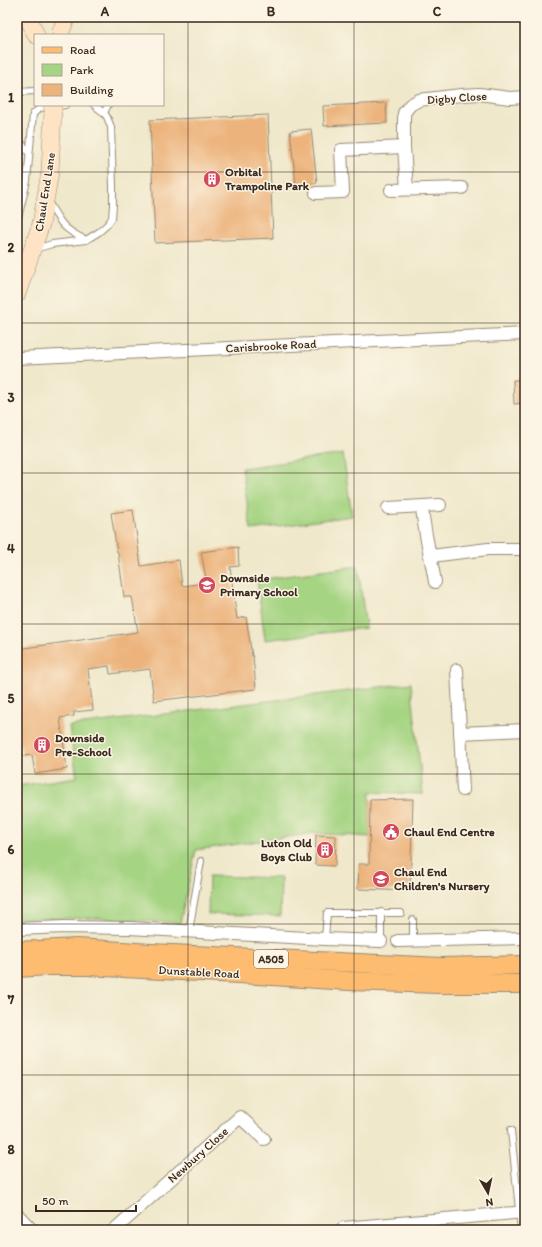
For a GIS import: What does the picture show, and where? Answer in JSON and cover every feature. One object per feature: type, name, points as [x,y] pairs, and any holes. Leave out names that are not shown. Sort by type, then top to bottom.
[{"type":"main road","name":"Dunstable Road","points":[[17,951],[77,948],[442,967],[525,965]]},
{"type":"main road","name":"Dunstable Road","points":[[17,968],[86,966],[257,974],[348,981],[438,984],[525,984]]},
{"type":"street","points":[[28,17],[36,34]]},
{"type":"street","points":[[61,34],[67,17]]},
{"type":"street","name":"Digby Close","points":[[407,190],[404,147],[404,113],[410,105],[419,100],[479,94],[510,98],[525,98]]},
{"type":"street","name":"Chaul End Lane","points":[[17,294],[34,249],[41,224],[50,172],[55,110]]},
{"type":"street","points":[[316,193],[343,192],[341,150],[404,147]]},
{"type":"street","points":[[391,190],[462,188]]},
{"type":"street","name":"Carisbrooke Road","points":[[17,358],[525,334]]},
{"type":"street","points":[[388,508],[440,505]]},
{"type":"street","points":[[422,507],[423,526],[431,556],[435,582]]},
{"type":"street","points":[[431,556],[488,549],[525,549]]},
{"type":"street","points":[[457,670],[463,790]]},
{"type":"street","points":[[460,733],[525,730]]},
{"type":"street","points":[[17,929],[79,927],[129,928],[381,941]]},
{"type":"street","points":[[398,941],[525,938]]},
{"type":"street","name":"Newbury Close","points":[[114,1230],[240,1117],[264,1139]]},
{"type":"street","points":[[343,1228],[522,1212]]},
{"type":"street","points":[[17,1214],[32,1230]]},
{"type":"lane","points":[[17,92],[34,91]]},
{"type":"lane","points":[[34,249],[52,244],[86,240],[99,232],[112,218],[113,191],[111,127],[104,112],[95,106]]},
{"type":"lane","points":[[104,112],[107,106]]},
{"type":"lane","points":[[17,222],[27,182],[33,114],[40,108],[55,110]]},
{"type":"lane","points":[[17,137],[29,153]]},
{"type":"lane","points":[[46,198],[61,224],[73,234],[86,240]]},
{"type":"lane","points":[[189,931],[200,861]]},
{"type":"lane","points":[[325,939],[327,912],[401,913]]},
{"type":"lane","points":[[381,912],[381,941]]},
{"type":"lane","points":[[413,920],[413,940]]},
{"type":"lane","points":[[511,1130],[522,1212],[521,1230]]},
{"type":"green space","points":[[343,454],[352,516],[251,530],[242,468]]},
{"type":"green space","points":[[358,566],[366,628],[265,640],[257,580]]},
{"type":"green space","points":[[411,683],[423,794],[370,792],[370,837],[315,833],[196,850],[180,923],[96,918],[17,919],[17,786],[77,777],[69,726]]},
{"type":"green space","points":[[209,876],[281,878],[280,916],[208,914]]},
{"type":"building","points":[[386,103],[387,123],[324,126],[323,106]]},
{"type":"building","name":"Orbital Trampoline Park","points":[[268,115],[273,238],[155,243],[150,120]]},
{"type":"building","points":[[311,129],[317,183],[296,185],[290,131]]},
{"type":"building","points":[[513,380],[525,380],[525,403],[514,404]]},
{"type":"building","name":"Downside Primary School","points":[[133,510],[141,566],[179,560],[182,586],[207,583],[201,552],[238,547],[239,566],[230,567],[237,619],[246,617],[253,656],[256,689],[154,701],[150,669],[110,674],[109,666],[88,669],[93,710],[74,712],[74,716],[60,718],[67,769],[35,774],[32,755],[22,756],[17,723],[17,649],[138,632],[132,597],[124,597],[111,513]]},
{"type":"building","name":"Chaul End Centre","points":[[413,799],[410,891],[358,889],[359,864],[369,864],[370,800]]},
{"type":"building","name":"Luton Old Boys Club","points":[[316,835],[336,836],[335,866],[315,865]]},
{"type":"place","name":"Orbital Trampoline Park","points":[[212,179]]},
{"type":"place","name":"Downside Primary School","points":[[207,585]]},
{"type":"place","name":"Downside Pre-School","points":[[42,745]]},
{"type":"place","name":"Chaul End Centre","points":[[391,832]]},
{"type":"place","name":"Luton Old Boys Club","points":[[325,850]]},
{"type":"place","name":"Chaul End Children's Nursery","points":[[381,879]]}]
